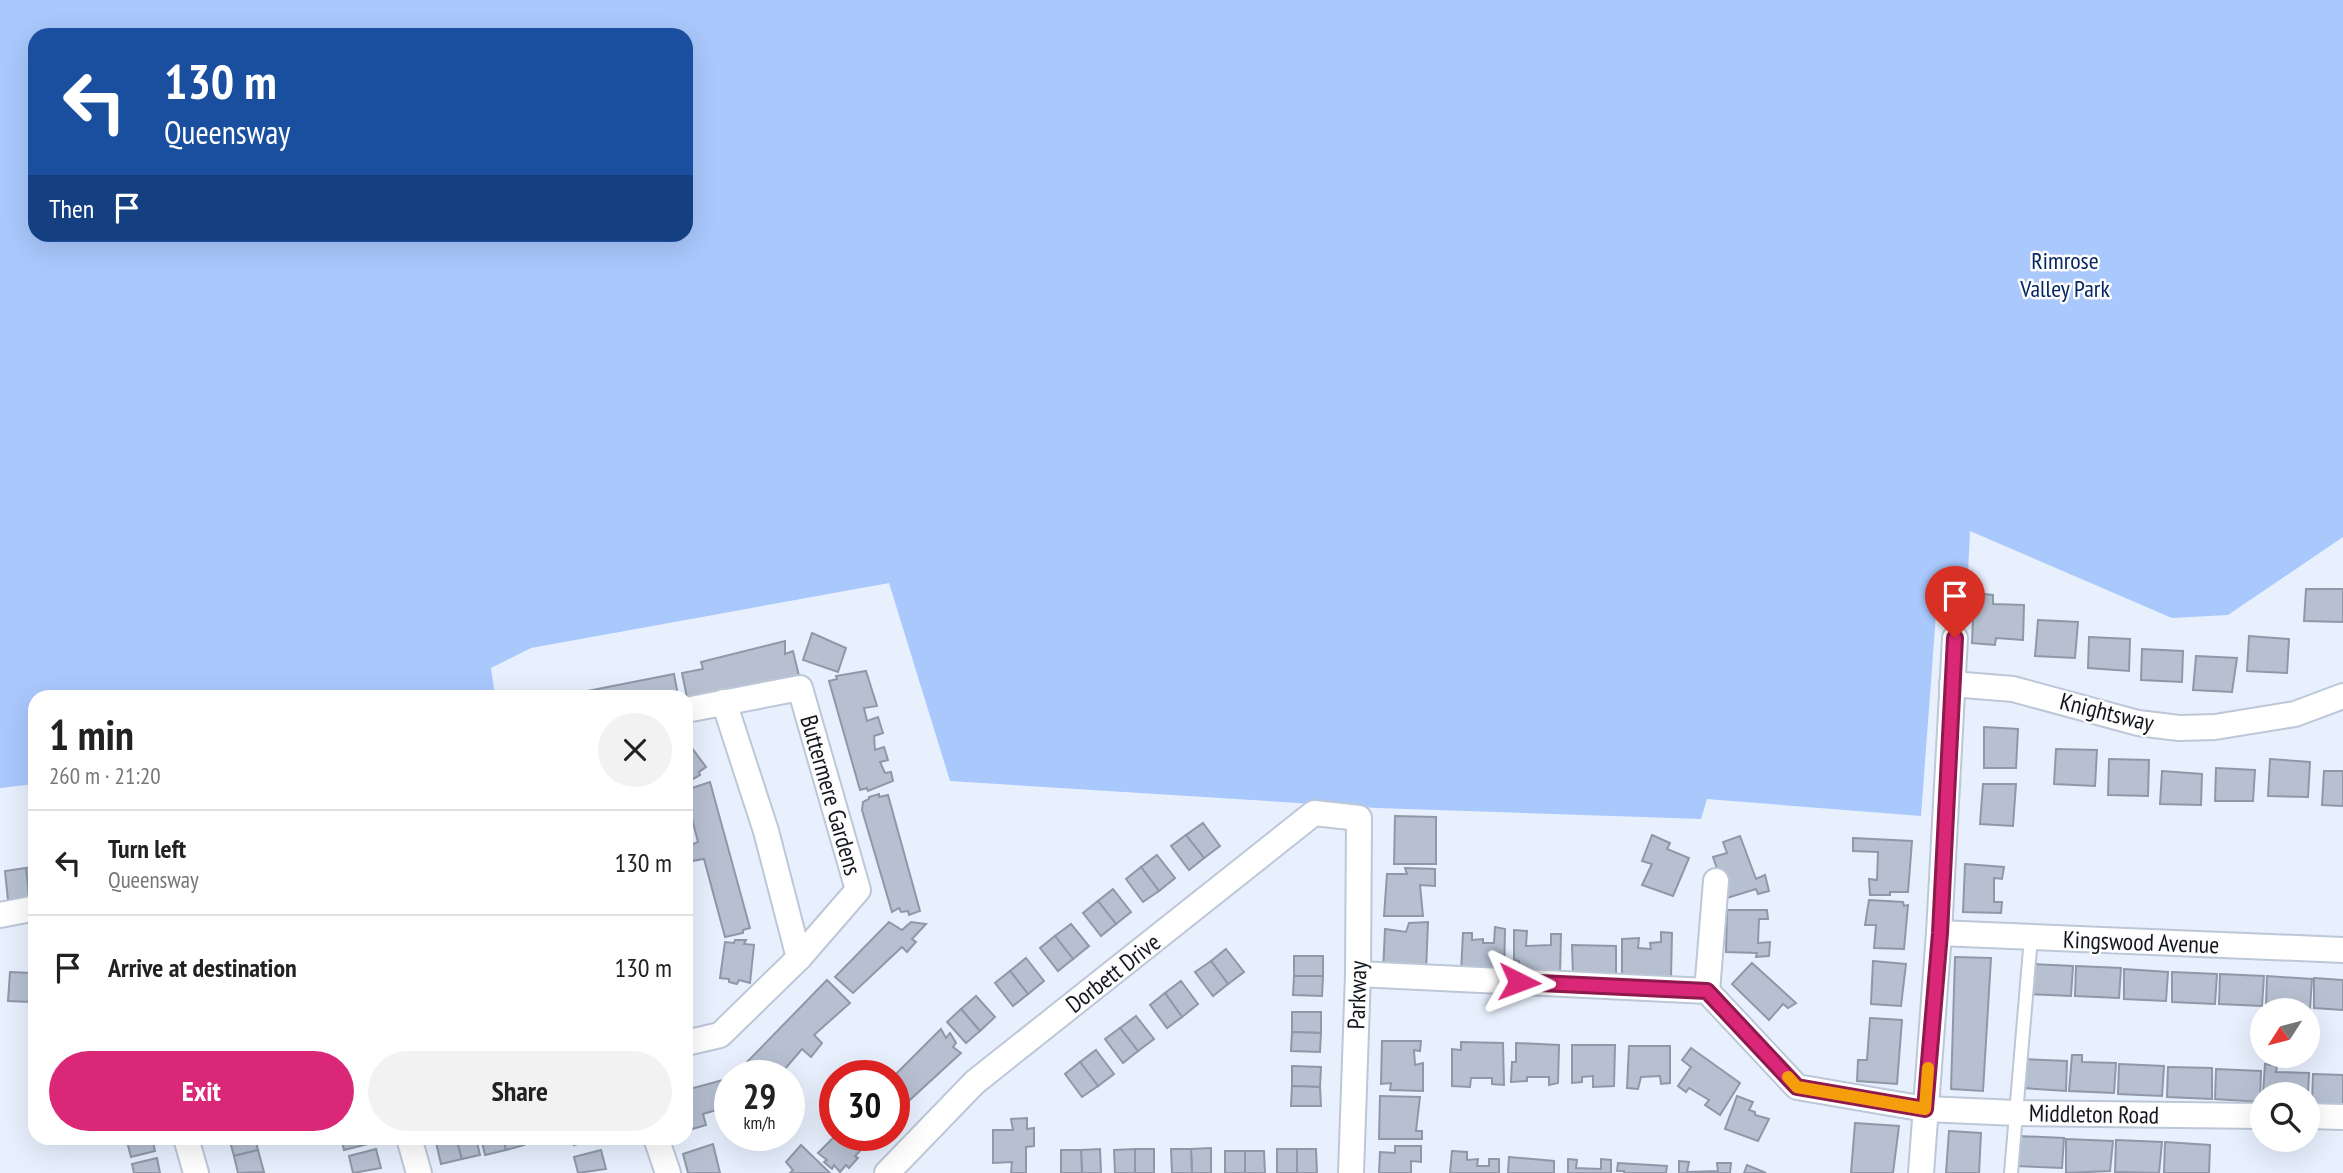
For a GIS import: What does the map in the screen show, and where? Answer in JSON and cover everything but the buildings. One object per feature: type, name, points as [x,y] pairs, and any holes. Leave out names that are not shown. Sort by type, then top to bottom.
[{"type":"street","points":[[1921,1173],[1940,933],[1955,638]]},
{"type":"street","name":"Knightsway","points":[[1952,684],[2013,689],[2138,723],[2179,728],[2215,727],[2295,714],[2343,696]]},
{"type":"street","name":"Buttermere Gardens","points":[[693,709],[800,688],[858,890],[799,958],[720,1035],[693,1041]]},
{"type":"street","points":[[724,702],[766,831],[799,958]]},
{"type":"street","name":"Dorbett Drive","points":[[887,1173],[975,1082],[1314,813],[1359,818]]},
{"type":"street","name":"Parkway","points":[[1351,1173],[1358,974],[1359,818]]},
{"type":"street","points":[[1358,974],[1707,991],[1716,881]]},
{"type":"street","points":[[0,915],[28,910]]},
{"type":"street","name":"Kingswood Avenue","points":[[1940,933],[2343,950]]},
{"type":"street","name":"Middleton Road","points":[[1707,991],[1797,1087],[1925,1109],[2250,1116]]},
{"type":"street","points":[[2320,1116],[2343,1117]]},
{"type":"street","points":[[189,1145],[196,1173]]},
{"type":"street","points":[[411,1145],[419,1173]]},
{"type":"street","points":[[658,1145],[668,1173]]},
{"type":"lane","points":[[2011,1173],[2031,937]]},
{"type":"green space","name":"Rimrose Valley Park","points":[[0,0],[2343,0],[2343,537],[2228,615],[2172,618],[1970,531],[1966,616],[1936,614],[1921,816],[1707,799],[1701,819],[1377,808],[950,781],[889,583],[531,648],[491,668],[494,690],[28,690],[28,785],[0,788]]},
{"type":"slow traffic","points":[[1788,1077],[1797,1087],[1925,1109],[1928,1068]]},
{"type":"route","points":[[1519,982],[1707,991],[1797,1087],[1925,1109],[1940,933],[1955,638]]}]
